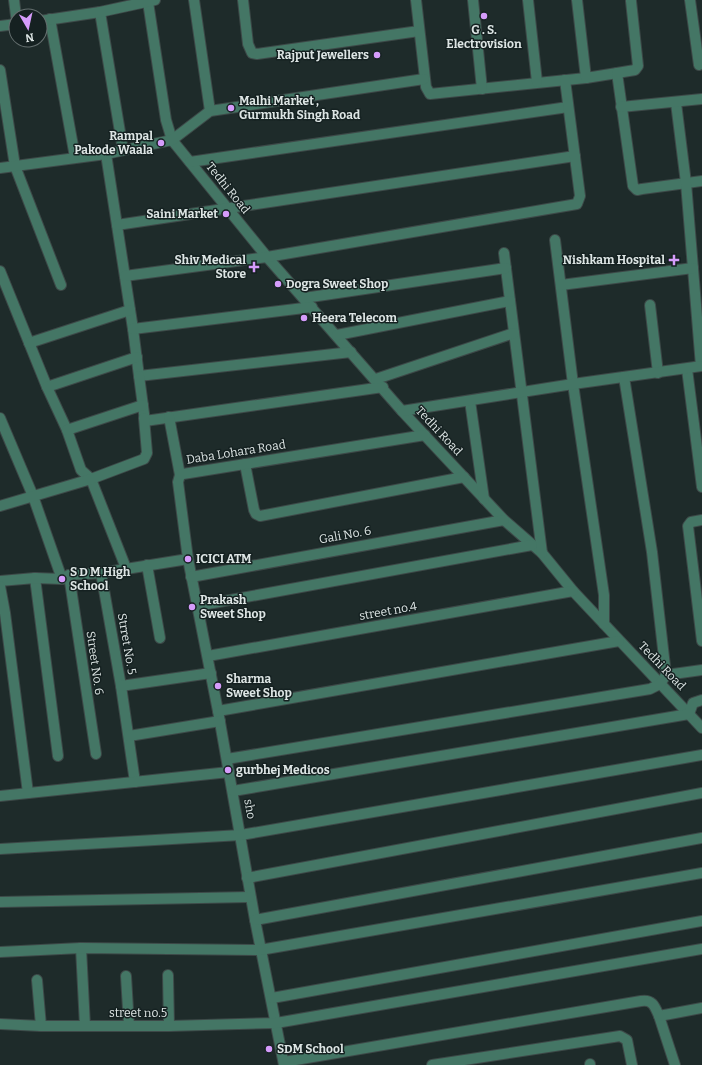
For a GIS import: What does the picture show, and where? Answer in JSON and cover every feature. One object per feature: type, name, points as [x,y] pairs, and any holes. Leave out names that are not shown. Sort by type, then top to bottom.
[{"type":"street","points":[[194,0],[210,111]]},
{"type":"street","points":[[242,0],[248,44],[252,53],[257,54],[419,31]]},
{"type":"street","points":[[416,0],[424,79],[427,92],[430,94],[586,78],[635,70],[638,66],[631,1]]},
{"type":"street","points":[[473,0],[482,89]]},
{"type":"street","points":[[528,0],[537,82]]},
{"type":"street","points":[[577,0],[586,78]]},
{"type":"street","points":[[690,0],[699,65]]},
{"type":"street","points":[[48,20],[100,12],[152,1],[166,120],[172,140]]},
{"type":"street","points":[[100,12],[122,150]]},
{"type":"street","points":[[48,34],[75,157]]},
{"type":"street","points":[[0,70],[15,166],[61,285]]},
{"type":"street","points":[[617,73],[634,188],[642,189],[702,181]]},
{"type":"street","points":[[0,168],[106,154],[172,140],[210,111],[424,79]]},
{"type":"street","points":[[125,276],[267,257],[573,206],[579,201],[580,196],[565,80]]},
{"type":"street","points":[[621,107],[676,103],[702,99]]},
{"type":"street","points":[[402,411],[470,402],[573,384],[702,366],[686,183],[676,103]]},
{"type":"street","points":[[190,162],[568,108]]},
{"type":"street","name":"Tedhi Road","points":[[172,140],[267,257],[380,383],[402,411],[504,520],[542,553],[573,591],[619,641],[663,680],[689,714],[702,728]]},
{"type":"street","points":[[0,506],[91,479],[144,459],[147,453],[143,406],[133,329],[106,154]]},
{"type":"street","points":[[117,225],[575,156]]},
{"type":"street","points":[[555,240],[573,384],[604,595],[604,624]]},
{"type":"street","points":[[504,254],[542,553]]},
{"type":"street","points":[[304,298],[506,268]]},
{"type":"street","points":[[561,285],[693,268]]},
{"type":"street","points":[[0,271],[47,387],[67,430],[81,470],[91,479],[126,568]]},
{"type":"street","points":[[337,335],[510,301]]},
{"type":"street","points":[[650,305],[658,372]]},
{"type":"street","points":[[133,329],[312,307]]},
{"type":"street","points":[[29,343],[130,310]]},
{"type":"street","points":[[144,418],[145,421],[380,383],[514,333]]},
{"type":"street","points":[[139,376],[352,352]]},
{"type":"street","points":[[47,387],[136,357]]},
{"type":"street","points":[[687,369],[702,487]]},
{"type":"street","points":[[624,377],[650,537],[663,680]]},
{"type":"street","points":[[470,402],[484,499]]},
{"type":"street","points":[[67,430],[143,406]]},
{"type":"street","points":[[169,417],[180,475]]},
{"type":"street","name":"Street No. 6","points":[[0,418],[66,577],[96,754]]},
{"type":"street","name":"Daba Lohara Road","points":[[188,559],[178,482],[180,475],[425,435]]},
{"type":"street","points":[[245,464],[254,510],[256,514],[260,516],[464,477]]},
{"type":"street","name":"Gali No. 6","points":[[191,577],[504,520]]},
{"type":"street","points":[[702,520],[691,522],[688,526],[702,641]]},
{"type":"street","points":[[197,606],[532,545]]},
{"type":"street","points":[[0,581],[66,577],[101,573],[188,559]]},
{"type":"street","name":"sho","points":[[188,559],[233,791],[254,920],[272,998],[284,1063]]},
{"type":"street","points":[[147,565],[160,638]]},
{"type":"street","name":"Strret No. 5","points":[[101,573],[121,686],[135,782]]},
{"type":"street","points":[[35,578],[58,756]]},
{"type":"street","points":[[0,586],[5,613],[28,793]]},
{"type":"street","name":"street no.4","points":[[208,656],[573,591]]},
{"type":"street","points":[[129,736],[219,716],[619,641]]},
{"type":"street","points":[[227,760],[650,689],[663,680],[702,670]]},
{"type":"street","points":[[121,686],[211,673]]},
{"type":"street","points":[[233,791],[689,714],[693,703],[702,700]]},
{"type":"street","points":[[0,849],[241,835],[702,755]]},
{"type":"street","points":[[0,796],[229,772]]},
{"type":"street","points":[[247,878],[702,793]]},
{"type":"street","points":[[254,920],[702,838]]},
{"type":"street","points":[[0,952],[81,948],[260,950],[702,873]]},
{"type":"street","points":[[0,902],[250,897]]},
{"type":"street","points":[[272,998],[702,920]]},
{"type":"street","points":[[81,948],[85,1026]]},
{"type":"street","name":"street no.5","points":[[0,1024],[41,1026],[170,1026],[276,1023],[702,949]]},
{"type":"street","points":[[168,975],[170,1026]]},
{"type":"street","points":[[126,976],[129,1026]]},
{"type":"street","points":[[37,980],[41,1026]]},
{"type":"street","points":[[284,1063],[641,1001],[650,1001],[653,1003],[659,1016],[675,1065]]},
{"type":"street","points":[[659,1016],[702,1008]]},
{"type":"street","points":[[432,1065],[620,1036],[626,1040],[632,1065]]},
{"type":"place","name":"G . S. Electrovision","points":[[484,16]]},
{"type":"place","name":"Rajput Jewellers","points":[[377,55]]},
{"type":"place","name":"Malhi Market , Gurmukh Singh Road","points":[[231,108]]},
{"type":"place","name":"Rampal Pakode Waala","points":[[161,143]]},
{"type":"place","name":"Saini Market","points":[[226,214]]},
{"type":"place","name":"Nishkam Hospital","points":[[674,260]]},
{"type":"place","name":"Shiv Medical Store","points":[[254,267]]},
{"type":"place","name":"Dogra Sweet Shop","points":[[278,284]]},
{"type":"place","name":"Heera Telecom","points":[[304,318]]},
{"type":"place","name":"ICICI ATM","points":[[188,559]]},
{"type":"place","name":"S D M High School","points":[[62,579]]},
{"type":"place","name":"Prakash Sweet Shop","points":[[192,607]]},
{"type":"place","name":"Sharma Sweet Shop","points":[[218,686]]},
{"type":"place","name":"gurbhej Medicos","points":[[228,770]]},
{"type":"place","name":"SDM School","points":[[269,1049]]}]
